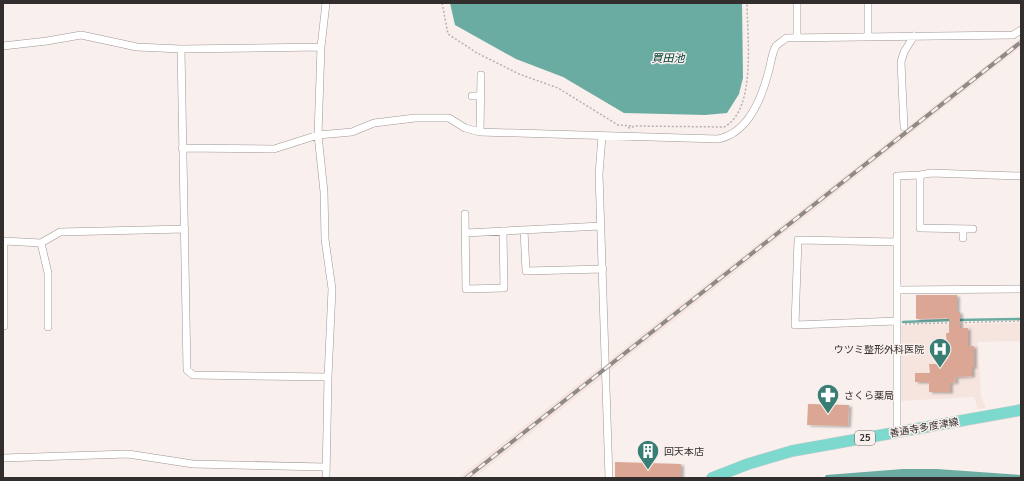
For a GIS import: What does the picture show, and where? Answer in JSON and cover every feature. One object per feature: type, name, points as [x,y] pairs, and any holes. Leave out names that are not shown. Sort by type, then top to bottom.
[{"type":"main road","name":"善通寺多度津線","points":[[712,478],[748,464],[792,451],[1021,410]]},
{"type":"street","points":[[326,3],[321,47],[318,135],[324,192],[325,239],[332,289],[328,377],[326,478]]},
{"type":"street","points":[[797,3],[797,38]]},
{"type":"street","points":[[868,3],[868,37]]},
{"type":"street","points":[[182,148],[274,150],[318,135],[352,132],[374,123],[415,118],[448,118],[465,128],[480,132],[718,139],[734,134],[744,124],[756,105],[768,76],[775,47],[786,38],[1013,35],[1021,30]]},
{"type":"street","points":[[3,46],[47,42],[81,35],[137,47],[181,49],[321,47]]},
{"type":"street","points":[[904,127],[901,62],[904,52],[914,36]]},
{"type":"street","points":[[181,49],[182,148],[186,229],[187,370],[193,375],[328,377]]},
{"type":"street","points":[[480,132],[481,75]]},
{"type":"street","points":[[472,96],[480,96]]},
{"type":"street","points":[[602,136],[599,174],[609,478]]},
{"type":"street","points":[[897,432],[897,176],[931,173],[1021,176]]},
{"type":"street","points":[[920,174],[920,228],[973,229]]},
{"type":"street","points":[[464,214],[466,289],[504,288],[503,231]]},
{"type":"street","points":[[465,233],[601,226]]},
{"type":"street","points":[[4,326],[4,242],[41,243],[60,232],[186,229]]},
{"type":"street","points":[[962,238],[963,229]]},
{"type":"street","points":[[524,230],[526,271],[603,269]]},
{"type":"street","points":[[897,242],[798,240],[795,325],[897,322]]},
{"type":"street","points":[[41,243],[48,273],[48,327]]},
{"type":"street","points":[[897,290],[1021,289]]},
{"type":"street","points":[[3,458],[128,454],[193,464],[326,467]]},
{"type":"path","points":[[442,3],[448,34],[477,53],[519,74],[558,88],[618,125],[724,127],[732,120],[743,101],[747,84],[747,3]]},
{"type":"path","points":[[625,128],[636,126]]},
{"type":"path","points":[[897,322],[1021,321]]},
{"type":"shaded area","points":[[1021,38],[1021,47],[474,478],[458,478]]},
{"type":"shaded area","name":"ウツミ整形外科医院","points":[[1021,323],[1021,341],[978,342],[981,396],[986,408],[978,409],[974,397],[900,401],[900,325]]},
{"type":"water","name":"買田池","points":[[450,3],[742,3],[743,78],[739,94],[727,113],[705,115],[624,113],[563,77],[516,59],[455,25]]},
{"type":"water","points":[[903,469],[937,469],[1021,475],[1021,478],[824,478],[826,475]]},
{"type":"building","points":[[916,295],[957,295],[957,312],[960,312],[960,328],[968,328],[968,346],[974,346],[974,367],[972,367],[972,376],[955,377],[956,382],[950,383],[950,392],[929,392],[929,382],[915,382],[915,373],[930,373],[929,364],[936,364],[936,359],[948,359],[946,333],[949,333],[949,318],[916,319]]},
{"type":"building","name":"さくら薬局","points":[[808,404],[849,405],[848,426],[807,425]]},
{"type":"building","name":"回天本店","points":[[615,462],[681,464],[681,478],[615,478]]},
{"type":"waterway","points":[[957,320],[1021,319]]},
{"type":"waterway","points":[[903,322],[952,320]]},
{"type":"railway","points":[[466,478],[1021,42]]},
{"type":"place","name":"ウツミ整形外科医院","points":[[940,368]]},
{"type":"place","name":"さくら薬局","points":[[828,414]]},
{"type":"place","name":"回天本店","points":[[648,470]]}]
